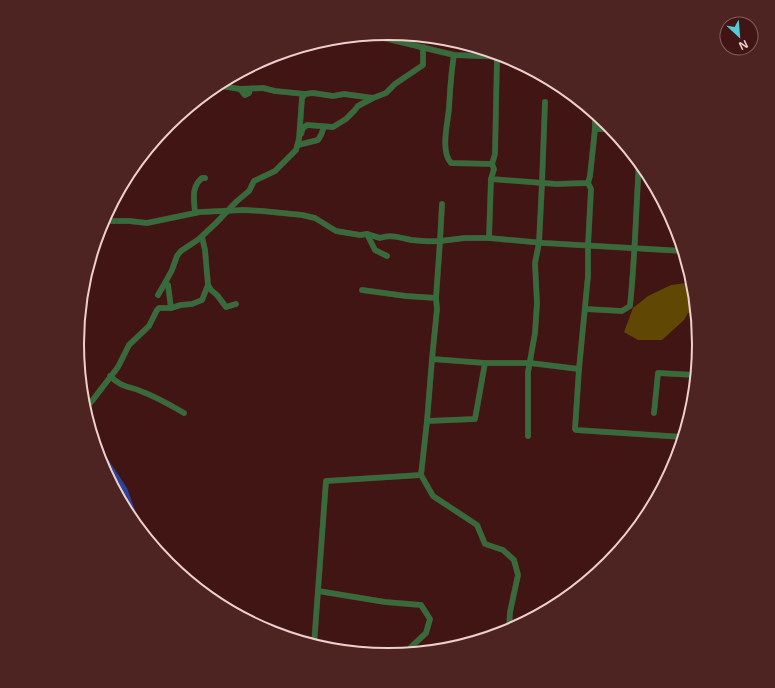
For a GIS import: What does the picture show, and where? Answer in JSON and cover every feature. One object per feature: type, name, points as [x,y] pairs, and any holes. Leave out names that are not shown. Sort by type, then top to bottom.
[{"type":"street","points":[[394,40],[454,55],[486,57]]},
{"type":"street","points":[[298,145],[322,138],[326,132],[346,119],[358,106],[389,91],[395,84],[423,65],[423,47]]},
{"type":"street","points":[[454,55],[445,135],[448,159],[451,163],[492,164]]},
{"type":"street","points":[[490,238],[491,179],[494,169],[492,164],[495,154],[497,60]]},
{"type":"street","points":[[226,87],[250,90],[263,88],[275,91],[305,94],[313,93],[333,96],[344,94],[373,98]]},
{"type":"street","points":[[158,295],[172,270],[177,256],[202,237],[229,211],[237,201],[249,191],[254,181],[279,168],[293,154],[298,145],[302,98],[305,94]]},
{"type":"street","points":[[528,436],[528,382],[535,333],[537,303],[535,263],[539,243],[545,102]]},
{"type":"street","points":[[595,122],[588,183],[591,189],[588,276],[579,369],[576,430],[677,437]]},
{"type":"street","points":[[299,139],[305,126],[333,127]]},
{"type":"street","points":[[318,140],[324,127]]},
{"type":"street","points":[[595,129],[602,129]]},
{"type":"street","points":[[585,309],[622,311],[630,306],[634,269],[638,173]]},
{"type":"street","points":[[195,213],[195,186],[200,180],[205,178]]},
{"type":"street","points":[[491,179],[556,184],[588,183]]},
{"type":"street","points":[[442,204],[436,298],[437,309],[421,475],[433,496],[477,525],[485,544],[503,550],[514,560],[518,575],[510,612],[510,622]]},
{"type":"street","points":[[110,221],[154,222],[195,213],[244,210],[302,215],[315,218],[336,231],[367,234],[380,238],[395,236],[418,241],[440,241],[452,239],[490,238],[539,243],[676,250]]},
{"type":"street","points":[[367,234],[375,250],[387,256]]},
{"type":"street","points":[[202,237],[205,250],[208,285],[226,307],[236,304]]},
{"type":"street","points":[[165,283],[168,285],[172,308]]},
{"type":"street","points":[[89,404],[121,362],[129,345],[149,326],[159,308],[172,308],[192,304],[202,300],[208,285]]},
{"type":"street","points":[[362,290],[406,296],[436,298]]},
{"type":"street","points":[[432,359],[485,363],[530,363],[579,369]]},
{"type":"street","points":[[427,421],[475,419],[485,363]]},
{"type":"street","points":[[654,413],[658,373],[690,375]]},
{"type":"street","points":[[110,376],[118,384],[171,405],[184,413]]},
{"type":"street","points":[[314,639],[326,480],[421,475]]},
{"type":"street","points":[[318,591],[385,602],[421,605],[430,619],[426,632],[411,647]]},
{"type":"shaded area","points":[[685,283],[690,312],[684,320],[662,340],[638,340],[624,332],[633,308],[648,296],[671,285]]},
{"type":"waterway","points":[[113,473],[124,490],[129,503]]}]
